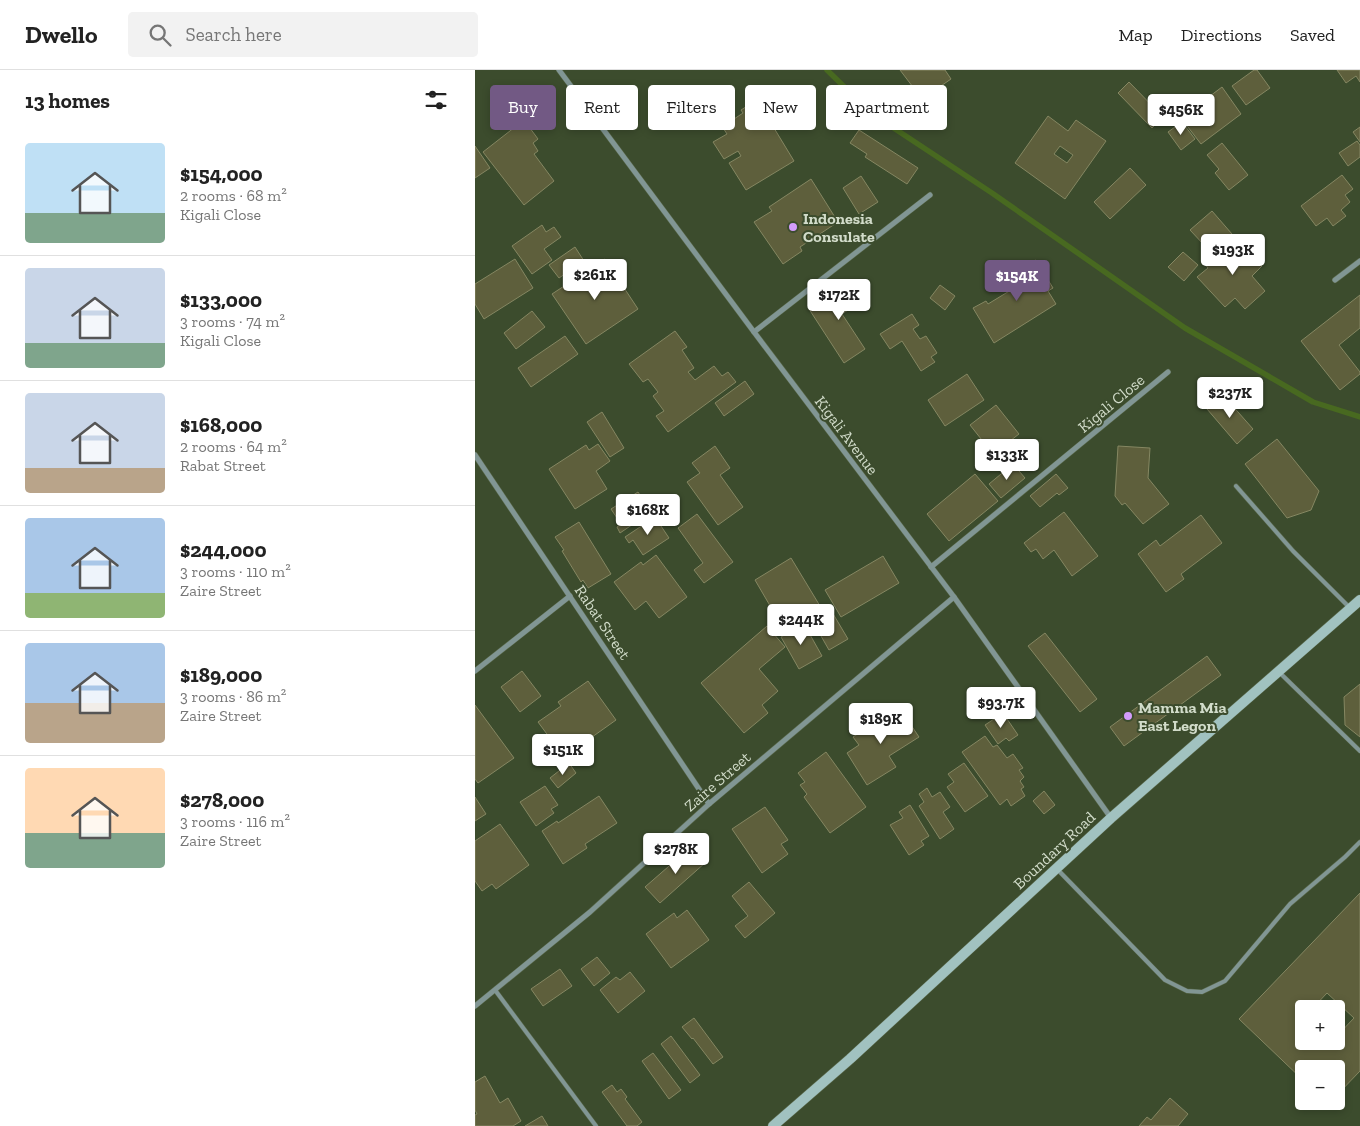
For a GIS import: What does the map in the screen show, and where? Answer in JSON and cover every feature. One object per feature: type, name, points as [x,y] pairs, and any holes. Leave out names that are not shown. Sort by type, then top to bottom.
[{"type":"main road","name":"Boundary Road","points":[[773,1126],[850,1059],[1111,818],[1360,600]]},
{"type":"street","name":"Kigali Avenue","points":[[559,70],[954,596],[1111,818]]},
{"type":"street","points":[[754,332],[930,195]]},
{"type":"street","points":[[1335,280],[1360,261]]},
{"type":"street","name":"Kigali Close","points":[[931,567],[1168,372]]},
{"type":"street","name":"Rabat Street","points":[[475,455],[709,804]]},
{"type":"street","points":[[475,672],[571,596]]},
{"type":"street","name":"Zaire Street","points":[[475,1006],[590,912],[709,804],[954,596]]},
{"type":"lane","points":[[1236,486],[1293,551],[1350,608]]},
{"type":"lane","points":[[1279,671],[1360,751]]},
{"type":"lane","points":[[1056,868],[1165,980],[1187,991],[1201,992],[1225,981],[1290,904],[1360,842]]},
{"type":"lane","points":[[495,990],[596,1126]]},
{"type":"building","points":[[900,70],[945,70],[951,79],[942,85],[911,85]]},
{"type":"building","points":[[1254,70],[1257,70],[1270,88],[1246,105],[1232,86]]},
{"type":"building","points":[[1337,70],[1360,70],[1360,82],[1356,76],[1346,83]]},
{"type":"building","points":[[1129,82],[1163,117],[1152,128],[1118,93]]},
{"type":"building","points":[[1222,87],[1241,114],[1201,144],[1181,118]]},
{"type":"building","points":[[745,108],[745,130],[775,130],[794,161],[746,190],[729,163],[741,156],[738,151],[724,159],[713,142],[727,134],[724,130],[735,130],[735,118],[743,113],[741,110]]},
{"type":"building","points":[[1048,116],[1068,131],[1076,120],[1106,141],[1065,199],[1015,163]],"holes":[[[1060,146],[1073,155],[1067,163],[1054,154]]]},
{"type":"building","points":[[1182,122],[1195,139],[1181,150],[1168,132]]},
{"type":"building","points":[[1360,127],[1360,142],[1353,132]]},
{"type":"building","points":[[511,130],[531,130],[538,139],[533,143],[538,151],[534,154],[554,181],[524,205],[483,152]]},
{"type":"building","points":[[859,130],[918,168],[907,184],[865,157],[867,154],[850,143]]},
{"type":"building","points":[[1357,141],[1360,145],[1360,157],[1348,166],[1339,153]]},
{"type":"building","points":[[1222,143],[1248,175],[1229,190],[1215,173],[1219,169],[1207,155]]},
{"type":"building","points":[[475,146],[490,168],[475,178]]},
{"type":"building","points":[[1130,168],[1146,185],[1110,219],[1094,202]]},
{"type":"building","points":[[1342,175],[1353,189],[1345,195],[1350,202],[1341,210],[1346,216],[1333,226],[1327,218],[1316,226],[1301,206]]},
{"type":"building","points":[[861,176],[878,202],[859,214],[843,188]]},
{"type":"building","points":[[811,179],[838,222],[800,247],[802,251],[783,264],[754,222],[772,211],[769,207]]},
{"type":"building","points":[[1212,211],[1232,234],[1218,246],[1212,239],[1205,246],[1190,230]]},
{"type":"building","points":[[542,225],[546,232],[554,227],[561,237],[544,249],[552,260],[532,274],[512,246]]},
{"type":"building","points":[[1240,241],[1262,266],[1252,276],[1265,291],[1245,309],[1235,298],[1225,307],[1197,277],[1208,268],[1205,264],[1228,243],[1232,247]]},
{"type":"building","points":[[575,247],[584,261],[559,278],[549,265]]},
{"type":"building","points":[[1183,252],[1198,265],[1184,281],[1168,267]]},
{"type":"building","points":[[515,259],[533,288],[484,319],[475,304],[475,284]]},
{"type":"building","points":[[605,259],[638,309],[586,344],[552,294]]},
{"type":"building","points":[[1036,260],[1053,288],[1048,291],[1056,304],[994,343],[973,308],[986,301],[988,304],[1011,290],[1004,279]]},
{"type":"building","points":[[850,282],[863,300],[842,314],[865,349],[844,363],[809,309]]},
{"type":"building","points":[[940,285],[955,296],[945,310],[930,298]]},
{"type":"building","points":[[1360,295],[1360,328],[1339,345],[1360,374],[1340,390],[1301,341]]},
{"type":"building","points":[[532,311],[545,327],[516,349],[504,333]]},
{"type":"building","points":[[912,314],[919,325],[913,329],[920,339],[926,336],[937,353],[931,357],[935,362],[921,371],[902,341],[890,349],[880,334]]},
{"type":"building","points":[[675,331],[687,347],[682,350],[694,368],[688,372],[695,380],[714,366],[722,376],[728,372],[736,382],[668,432],[656,416],[664,411],[653,396],[658,392],[648,379],[643,382],[629,364]]},
{"type":"building","points":[[565,336],[578,354],[531,387],[518,368]]},
{"type":"building","points":[[967,374],[984,400],[945,426],[928,400]]},
{"type":"building","points":[[745,381],[754,394],[724,416],[715,403]]},
{"type":"building","points":[[1223,395],[1253,429],[1237,444],[1207,409]]},
{"type":"building","points":[[996,405],[1019,434],[993,454],[970,425]]},
{"type":"building","points":[[602,412],[624,448],[610,457],[587,422]]},
{"type":"building","points":[[1277,439],[1319,491],[1311,510],[1287,518],[1245,464]]},
{"type":"building","points":[[598,444],[610,461],[596,471],[607,489],[575,509],[549,469],[586,445],[589,450]]},
{"type":"building","points":[[715,446],[730,468],[720,475],[743,507],[718,525],[687,482],[700,473],[692,463]]},
{"type":"building","points":[[1118,446],[1150,448],[1148,478],[1169,504],[1143,524],[1125,503],[1122,505],[1115,496]]},
{"type":"building","points":[[1013,464],[1025,478],[1001,498],[989,484]]},
{"type":"building","points":[[975,474],[998,501],[949,541],[927,514]]},
{"type":"building","points":[[1056,474],[1068,488],[1059,495],[1057,493],[1040,507],[1030,496]]},
{"type":"building","points":[[638,492],[651,512],[620,533],[617,527],[621,524],[611,509]]},
{"type":"building","points":[[1064,512],[1098,556],[1072,576],[1054,550],[1043,559],[1036,549],[1031,552],[1024,543]]},
{"type":"building","points":[[697,514],[733,562],[704,583],[694,570],[703,563],[678,528]]},
{"type":"building","points":[[1201,515],[1222,543],[1181,574],[1184,579],[1166,592],[1138,554],[1156,540],[1160,546]]},
{"type":"building","points":[[655,517],[669,538],[643,555],[633,540],[629,543],[625,537]]},
{"type":"building","points":[[579,522],[611,574],[588,588],[583,580],[581,582],[555,537]]},
{"type":"building","points":[[656,555],[687,597],[659,618],[646,601],[635,610],[614,582],[641,562],[643,565]]},
{"type":"building","points":[[883,556],[899,583],[841,617],[825,590]]},
{"type":"building","points":[[791,558],[820,606],[783,628],[755,580]]},
{"type":"building","points":[[832,612],[848,639],[829,650],[813,622]]},
{"type":"building","points":[[804,624],[822,656],[799,669],[781,637]]},
{"type":"building","points":[[767,626],[785,647],[759,669],[778,691],[762,705],[768,713],[744,733],[701,683]]},
{"type":"building","points":[[1045,633],[1097,699],[1080,712],[1028,646]]},
{"type":"building","points":[[1207,656],[1221,675],[1124,746],[1110,727]]},
{"type":"building","points":[[522,671],[541,696],[520,712],[501,687]]},
{"type":"building","points":[[588,681],[616,720],[564,757],[538,722],[561,706],[558,702]]},
{"type":"building","points":[[1360,684],[1360,737],[1345,725],[1344,697]]},
{"type":"building","points":[[475,705],[514,758],[478,783],[475,779]]},
{"type":"building","points":[[899,707],[919,737],[889,756],[896,767],[867,785],[847,753],[859,745],[853,737]]},
{"type":"building","points":[[1003,713],[1018,735],[1009,741],[1006,738],[998,744],[985,725]]},
{"type":"building","points":[[985,736],[993,747],[997,745],[1007,758],[1013,754],[1023,768],[1019,770],[1024,777],[1020,781],[1024,787],[1021,789],[1025,796],[1011,806],[1007,799],[1000,805],[962,752]]},
{"type":"building","points":[[826,752],[866,807],[830,833],[804,797],[807,794],[800,785],[805,782],[798,773]]},
{"type":"building","points":[[569,763],[576,773],[558,788],[550,778]]},
{"type":"building","points":[[964,763],[988,796],[965,812],[947,787],[954,782],[948,774]]},
{"type":"building","points":[[545,786],[558,805],[551,809],[554,813],[536,826],[520,802]]},
{"type":"building","points":[[927,788],[932,797],[940,792],[950,807],[943,812],[954,829],[940,839],[919,806],[924,802],[919,794]]},
{"type":"building","points":[[1044,791],[1055,805],[1044,814],[1033,801]]},
{"type":"building","points":[[599,796],[617,823],[585,844],[587,848],[563,864],[542,831],[557,821],[558,823]]},
{"type":"building","points":[[475,797],[486,814],[475,821]]},
{"type":"building","points":[[910,805],[929,836],[921,841],[924,845],[909,855],[890,825],[903,818],[899,812]]},
{"type":"building","points":[[765,807],[788,840],[781,844],[788,854],[762,873],[732,829]]},
{"type":"building","points":[[500,824],[529,865],[496,889],[492,884],[482,891],[475,881],[475,841]]},
{"type":"building","points":[[692,846],[706,862],[660,903],[645,887]]},
{"type":"building","points":[[749,882],[775,913],[745,938],[735,926],[748,916],[732,896]]},
{"type":"building","points":[[1360,893],[1360,1071],[1345,1087],[1345,1060],[1295,1060],[1295,1072],[1239,1019]]},
{"type":"building","points":[[687,910],[709,940],[671,968],[646,934],[674,913],[677,918]]},
{"type":"building","points":[[597,957],[610,973],[594,986],[581,969]]},
{"type":"building","points":[[560,969],[572,986],[543,1006],[531,989]]},
{"type":"building","points":[[630,972],[645,991],[618,1013],[600,990],[616,977],[620,980]]},
{"type":"building","points":[[694,1018],[723,1057],[713,1064],[682,1027]]},
{"type":"building","points":[[671,1036],[700,1075],[690,1083],[661,1044]]},
{"type":"building","points":[[653,1053],[681,1090],[669,1099],[642,1061]]},
{"type":"building","points":[[485,1076],[500,1103],[508,1098],[521,1121],[513,1126],[475,1126],[475,1115],[477,1114],[475,1110],[475,1082]]},
{"type":"building","points":[[612,1085],[617,1092],[621,1089],[627,1097],[625,1099],[642,1122],[637,1126],[627,1126],[602,1092]]},
{"type":"building","points":[[1170,1098],[1188,1114],[1178,1126],[1139,1126],[1147,1117],[1151,1120]]},
{"type":"building","points":[[542,1116],[548,1126],[525,1126]]},
{"type":"waterway","points":[[827,70],[871,113],[992,193],[1185,328],[1313,402],[1360,417]]},
{"type":"place","name":"Indonesia Consulate","points":[[793,227]]},
{"type":"place","name":"Mamma Mia East Legon","points":[[1128,716]]}]
